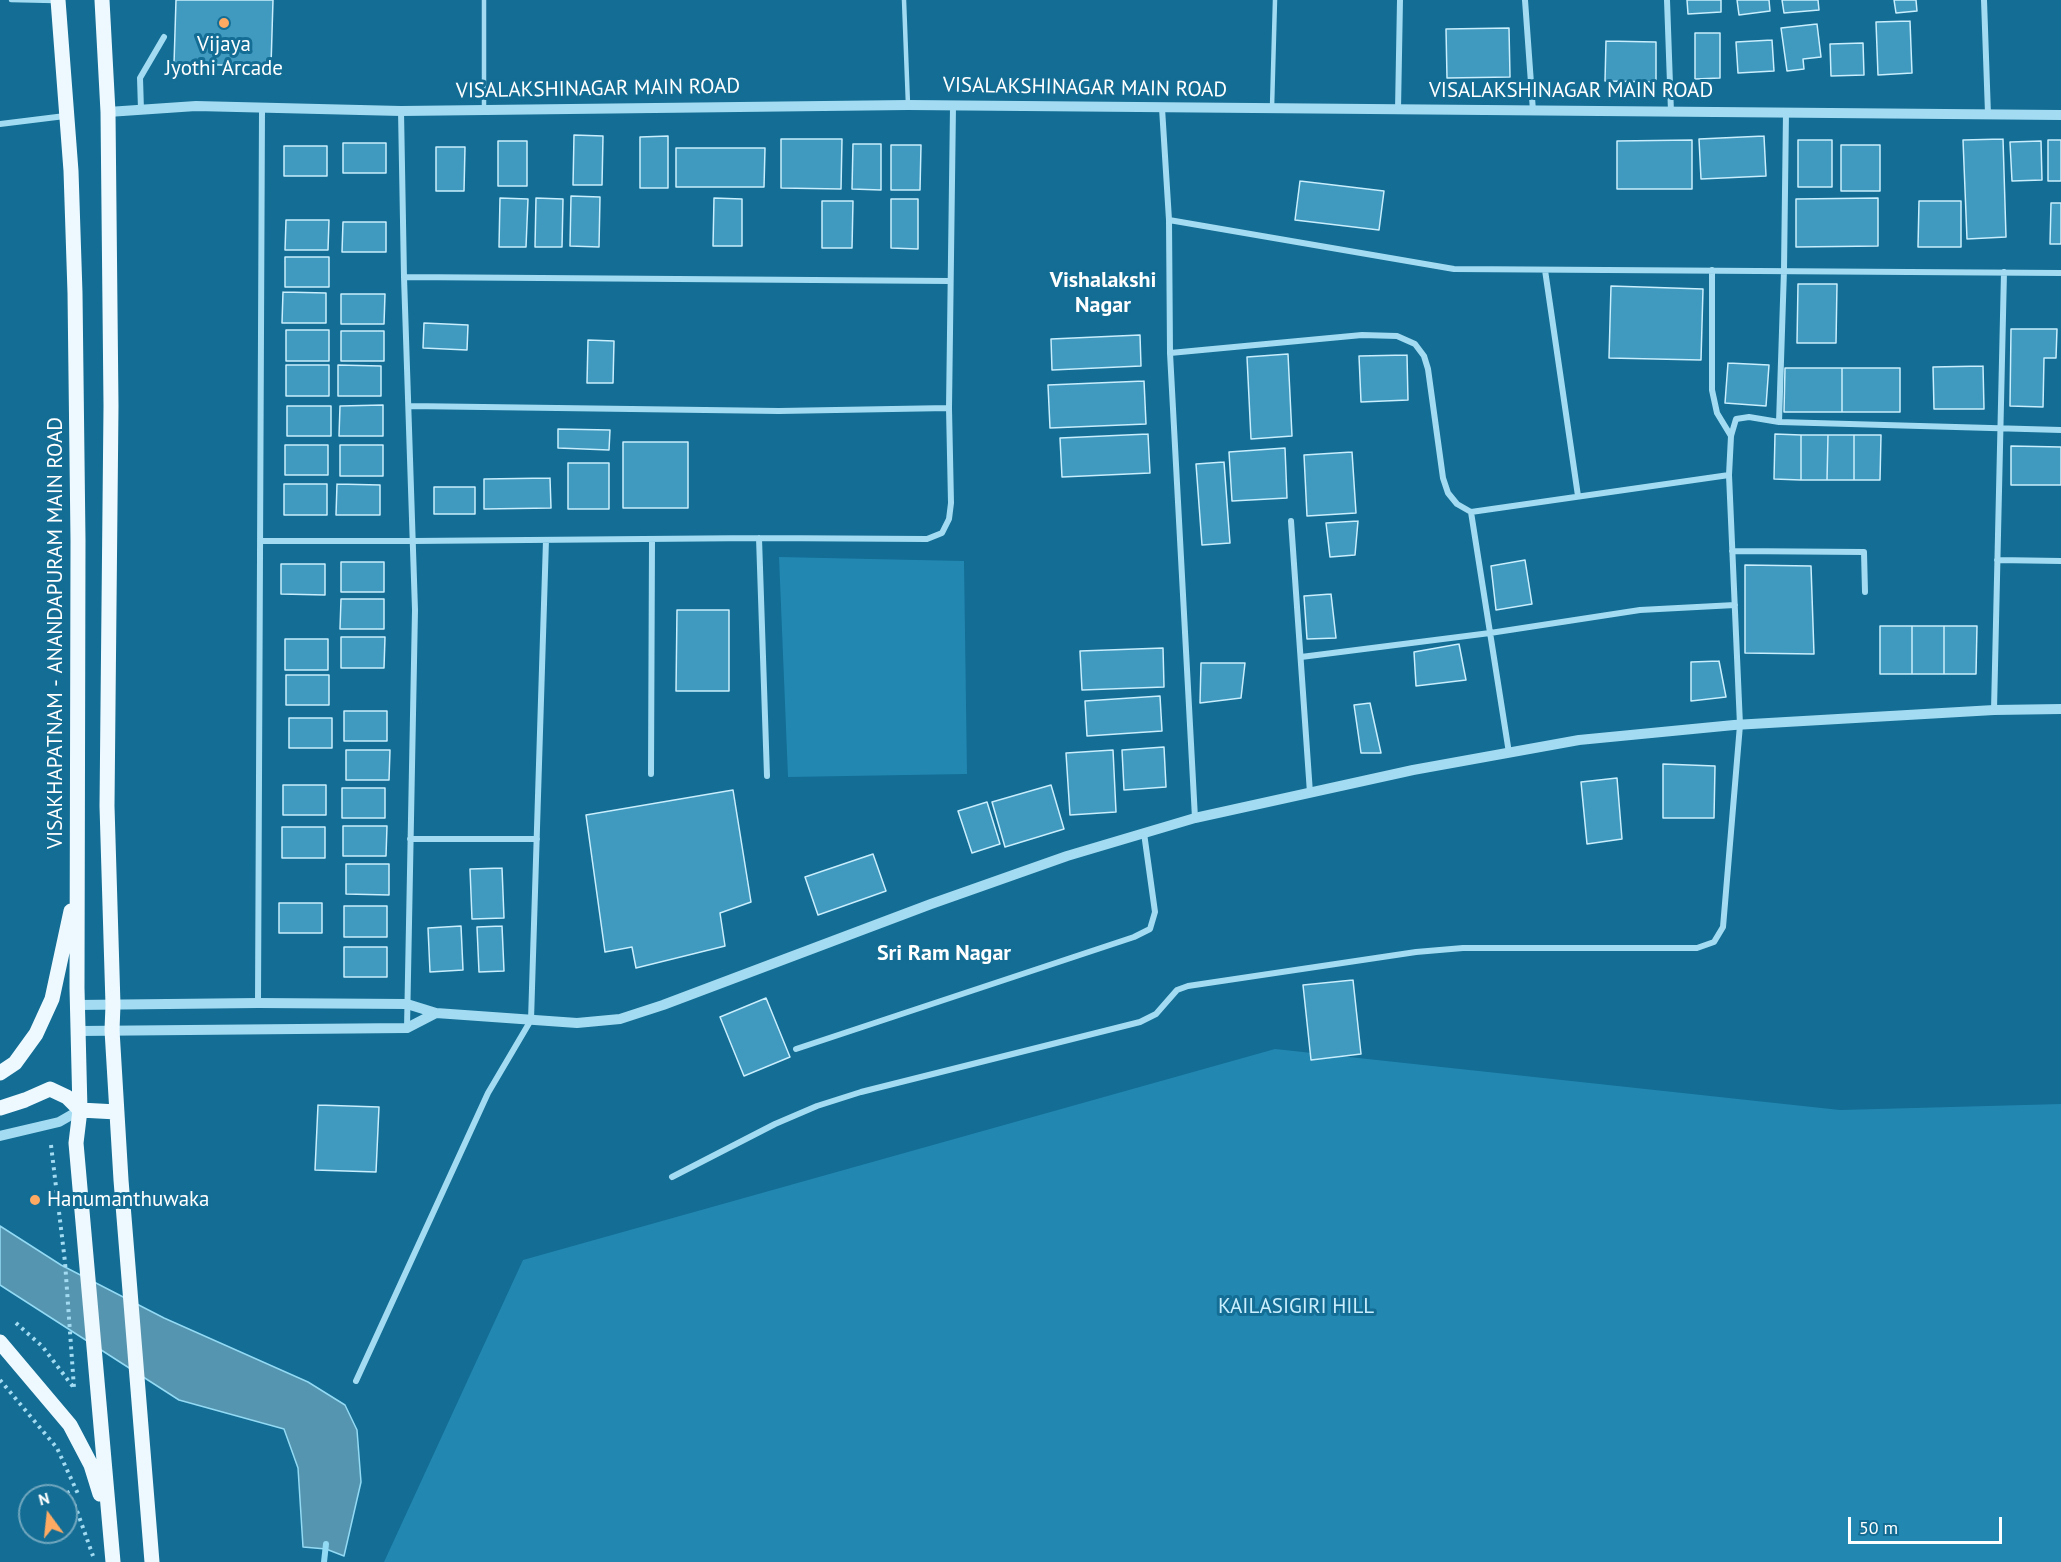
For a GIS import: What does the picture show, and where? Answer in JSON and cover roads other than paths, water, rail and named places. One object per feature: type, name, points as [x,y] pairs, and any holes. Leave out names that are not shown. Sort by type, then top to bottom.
[{"type":"main road","name":"VISAKHAPATNAM - ANANDAPURAM MAIN ROAD","points":[[58,0],[71,171],[75,293],[78,540],[77,1005],[80,1110],[76,1143],[110,1526]]},
{"type":"main road","points":[[102,0],[108,112],[111,418],[107,806],[112,1030],[121,1180],[153,1562]]},
{"type":"main road","points":[[0,1073],[15,1063],[36,1034],[52,999],[77,885]]},
{"type":"main road","points":[[0,1108],[50,1089],[67,1097],[80,1110],[117,1112]]},
{"type":"main road","points":[[0,1342],[69,1425],[91,1465],[110,1526],[113,1562]]},
{"type":"street","points":[[1398,110],[1400,0]]},
{"type":"street","points":[[1525,0],[1533,111]]},
{"type":"street","points":[[1667,0],[1671,112]]},
{"type":"street","points":[[1984,0],[1988,114]]},
{"type":"street","points":[[141,110],[140,78],[165,37]]},
{"type":"street","name":"VISALAKSHINAGAR MAIN ROAD","points":[[108,112],[196,106],[401,111],[908,105],[2061,115]]},
{"type":"street","points":[[260,541],[927,539],[942,533],[949,519],[951,503],[950,281],[953,106]]},
{"type":"street","points":[[1162,108],[1169,220],[1170,353],[1195,818]]},
{"type":"street","points":[[258,1003],[262,109]]},
{"type":"street","points":[[401,111],[415,610],[407,1028]]},
{"type":"street","points":[[1779,422],[1786,112]]},
{"type":"street","points":[[0,124],[66,116]]},
{"type":"street","points":[[1169,220],[1454,269],[2061,273]]},
{"type":"street","points":[[1545,270],[1578,496]]},
{"type":"street","points":[[1712,270],[1712,390],[1717,413],[1731,436]]},
{"type":"street","points":[[1994,710],[2004,272]]},
{"type":"street","points":[[404,277],[950,281]]},
{"type":"street","points":[[1170,353],[1362,335],[1397,336],[1415,345],[1424,356],[1428,369],[1443,478],[1448,493],[1457,504],[1471,512],[1729,475]]},
{"type":"street","points":[[409,406],[779,411],[950,408]]},
{"type":"street","points":[[672,1177],[775,1124],[817,1106],[861,1092],[1140,1022],[1156,1014],[1177,990],[1188,986],[1416,952],[1463,948],[1697,948],[1714,942],[1723,927],[1740,725],[1729,475],[1731,436],[1736,419],[1749,417],[1779,422],[2061,430]]},
{"type":"street","points":[[1471,512],[1509,753]]},
{"type":"street","points":[[1291,521],[1310,792]]},
{"type":"street","points":[[759,538],[767,776]]},
{"type":"street","points":[[651,774],[652,539]]},
{"type":"street","points":[[356,1381],[488,1093],[531,1020],[546,540]]},
{"type":"street","points":[[1732,551],[1864,552],[1865,592]]},
{"type":"street","points":[[1997,560],[2061,561]]},
{"type":"street","points":[[1301,657],[1490,633],[1640,610],[1735,605]]},
{"type":"street","points":[[77,1005],[407,1004],[436,1013],[531,1020],[577,1023],[620,1019],[663,1005],[941,900],[1067,856],[1195,818],[1310,792],[1413,770],[1579,740],[1740,725],[1994,710],[2061,709]]},
{"type":"street","points":[[796,1049],[1134,937],[1150,928],[1155,912],[1144,833]]},
{"type":"street","points":[[410,839],[537,839]]},
{"type":"street","points":[[79,1031],[407,1028],[436,1013]]},
{"type":"street","points":[[0,1136],[59,1122],[80,1110]]},
{"type":"lane","points":[[11,0],[58,0]]},
{"type":"lane","points":[[484,0],[484,110]]},
{"type":"lane","points":[[904,0],[908,105]]},
{"type":"lane","points":[[1272,109],[1275,0]]},
{"type":"waterway","points":[[324,1562],[326,1544]]},
{"type":"place","name":"Vijaya Jyothi Arcade","points":[[224,23]]},
{"type":"place","name":"Hanumanthuwaka","points":[[35,1200]]},
{"type":"district","name":"Vishalakshi Nagar","points":[[1103,294]]},
{"type":"district","name":"Sri Ram Nagar","points":[[944,954]]},
{"type":"park label","name":"KAILASIGIRI HILL","points":[[1296,1307]]}]
